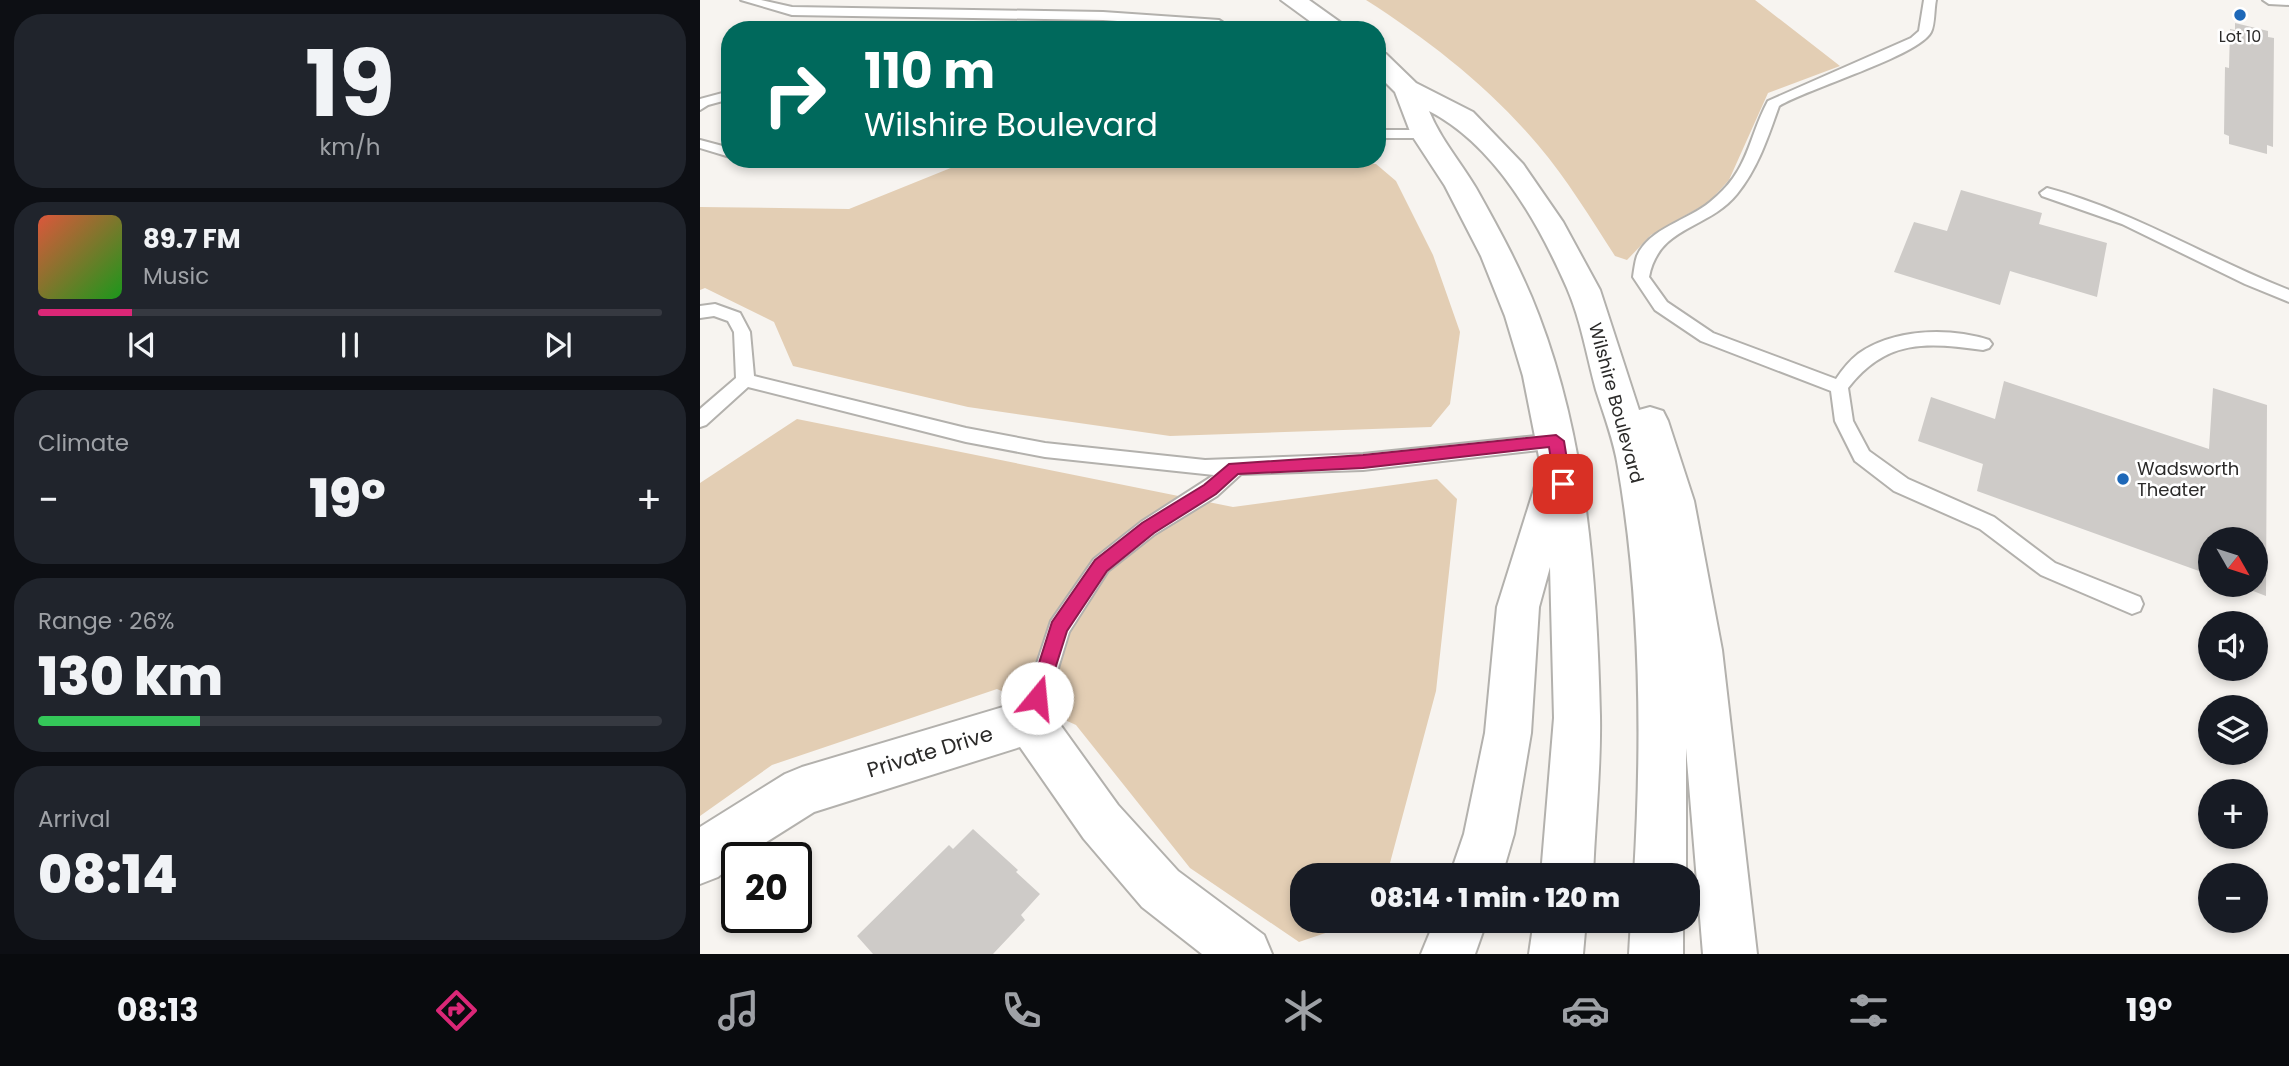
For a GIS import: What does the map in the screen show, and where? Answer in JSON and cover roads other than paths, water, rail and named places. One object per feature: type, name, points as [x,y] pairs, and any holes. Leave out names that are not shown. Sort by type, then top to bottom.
[{"type":"main road","points":[[1293,0],[1325,21]]},
{"type":"main road","name":"Wilshire Boulevard","points":[[1386,68],[1407,89],[1463,118],[1513,170],[1548,222],[1584,290],[1637,466],[1656,610],[1664,778],[1660,863]]},
{"type":"main road","name":"Wilshire Boulevard","points":[[1407,89],[1425,134],[1460,186],[1497,256],[1522,316],[1541,376],[1558,451],[1569,529],[1577,718],[1568,863]]},
{"type":"main road","points":[[1584,290],[1640,386],[1674,501],[1700,650],[1730,954]]},
{"type":"main road","points":[[1480,863],[1489,834],[1508,733],[1518,607],[1558,451]]},
{"type":"main road","points":[[1030,721],[1101,822],[1160,889],[1245,954]]},
{"type":"main road","name":"Private Drive","points":[[700,859],[726,838],[802,790],[1030,721]]},
{"type":"main road","points":[[1448,954],[1456,933]]},
{"type":"main road","points":[[1556,954],[1558,933]]},
{"type":"main road","points":[[1656,954],[1657,933]]},
{"type":"lane","points":[[747,0],[792,11],[1114,17],[1174,21]]},
{"type":"lane","points":[[792,11],[804,0]]},
{"type":"lane","points":[[1839,387],[1695,330],[1661,306],[1641,277],[1645,256],[1666,234],[1713,208],[1731,192],[1754,157],[1773,104],[1915,41],[1925,32],[1930,0]]},
{"type":"lane","points":[[2269,1],[2289,1]]},
{"type":"lane","points":[[701,103],[721,97]]},
{"type":"lane","points":[[1386,135],[1425,134]]},
{"type":"lane","points":[[700,144],[721,150]]},
{"type":"lane","points":[[2047,193],[2091,206],[2138,225],[2226,270],[2289,296]]},
{"type":"lane","points":[[700,312],[715,310],[734,317],[742,332],[745,380]]},
{"type":"lane","points":[[1983,344],[1940,337],[1905,341],[1864,358],[1839,387],[1844,421],[1862,456],[1901,485],[1987,523],[2048,569],[2132,604]]},
{"type":"lane","points":[[745,380],[966,435],[1045,450],[1205,468],[1558,451]]},
{"type":"lane","points":[[700,420],[745,380]]},
{"type":"lane","points":[[1030,721],[1059,628],[1101,565],[1148,528],[1210,490],[1235,468]]},
{"type":"place","name":"Lot 10","points":[[2240,15]]},
{"type":"place","name":"Wadsworth Theater","points":[[2123,479]]}]
